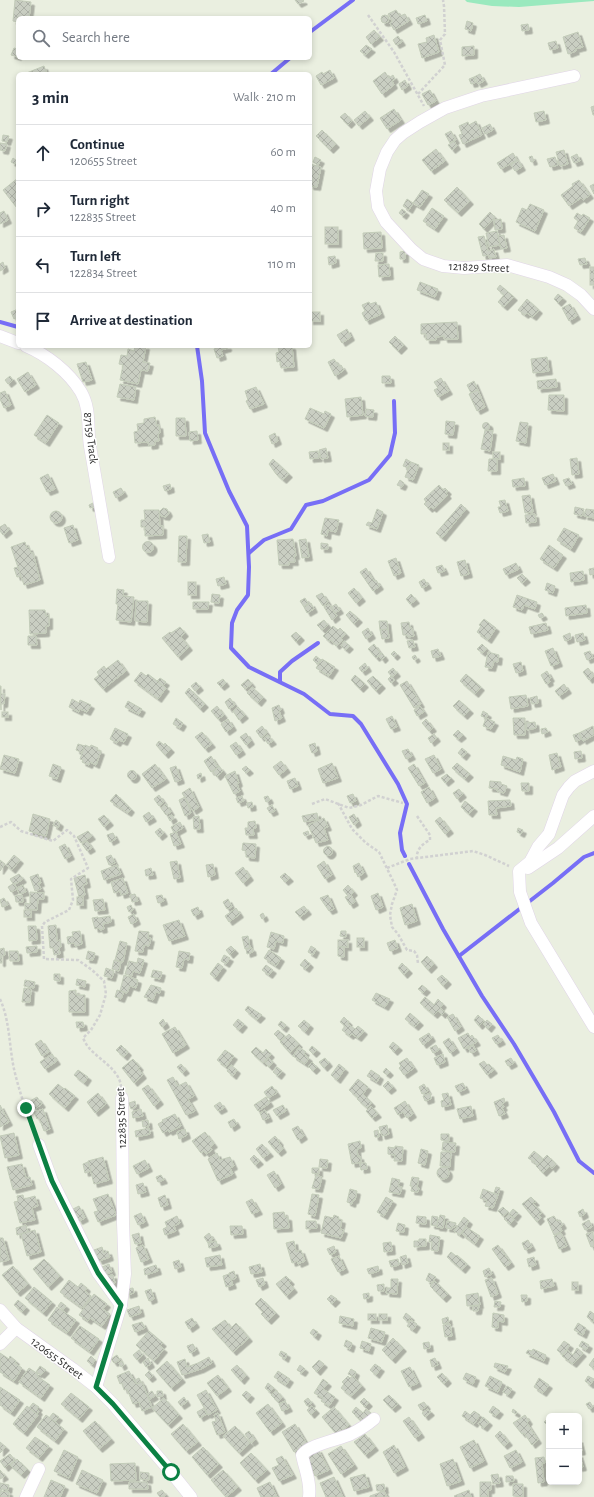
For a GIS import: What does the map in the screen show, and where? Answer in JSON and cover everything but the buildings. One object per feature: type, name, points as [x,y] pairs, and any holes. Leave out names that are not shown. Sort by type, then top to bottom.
[{"type":"street","name":"121829 Street","points":[[574,76],[481,96],[445,108],[429,117],[403,133],[395,140],[387,152],[380,169],[376,191],[378,207],[386,222],[411,249],[423,259],[443,266],[464,268],[507,265],[567,285],[581,295],[594,309]]},
{"type":"street","points":[[0,336],[16,342]]},
{"type":"street","name":"87159 Track","points":[[30,348],[60,367],[81,392],[85,401],[89,418],[90,443],[110,557]]},
{"type":"street","points":[[594,771],[575,781],[563,794],[549,834],[538,847],[530,862],[519,873],[520,892],[531,923],[594,1028]]},
{"type":"street","points":[[519,873],[558,848],[594,816]]},
{"type":"street","name":"122835 Street","points":[[96,1387],[121,1305],[125,1274],[122,1098]]},
{"type":"street","points":[[39,1145],[52,1181],[98,1273],[121,1305]]},
{"type":"street","name":"120655 Street","points":[[0,1310],[16,1328],[96,1387],[136,1429],[191,1497]]},
{"type":"street","points":[[0,1344],[16,1328]]},
{"type":"street","points":[[309,1497],[309,1477],[302,1455],[304,1452],[352,1434],[374,1419]]},
{"type":"street","points":[[26,1497],[39,1469]]},
{"type":"path","points":[[418,94],[445,65],[440,40],[445,34],[443,0]]},
{"type":"path","points":[[368,15],[394,52],[418,94],[429,117]]},
{"type":"path","points":[[312,804],[325,799],[349,808],[361,805],[378,796],[403,803]]},
{"type":"path","points":[[338,803],[352,829],[366,843],[379,852],[397,890],[390,915],[392,927],[398,934],[407,950],[414,951],[417,955],[418,964]]},
{"type":"path","points":[[417,816],[430,836],[430,840],[425,842],[421,847],[417,854],[417,858]]},
{"type":"path","name":"122835 Street","points":[[0,827],[11,822],[21,831],[53,842],[67,830],[74,836],[88,868],[71,879],[73,900],[69,910],[45,922],[42,926],[44,959],[78,960],[104,981],[106,994],[100,1015],[91,1030],[83,1038],[90,1049],[114,1072],[121,1085],[122,1098]]},
{"type":"path","points":[[386,868],[410,859],[473,851],[499,860],[519,873]]},
{"type":"path","points":[[0,999],[7,1022],[14,1070],[39,1145]]},
{"type":"green space","points":[[465,0],[594,1],[519,7],[492,6],[467,2]]},
{"type":"waterway","points":[[312,31],[353,0]]},
{"type":"waterway","points":[[273,72],[288,60]]},
{"type":"waterway","points":[[0,322],[16,326]]},
{"type":"waterway","points":[[197,348],[202,381],[205,433],[229,491],[247,526],[249,567],[248,595],[237,610],[232,623],[231,648],[249,667],[304,694],[330,714],[353,716],[361,724],[398,784],[407,804],[400,833],[402,850],[405,856]]},
{"type":"waterway","points":[[249,553],[264,540],[291,529],[306,505],[323,501],[369,480],[390,455],[395,433],[394,401]]},
{"type":"waterway","points":[[280,681],[280,672],[292,661],[318,643]]},
{"type":"waterway","points":[[459,956],[584,857],[594,853]]},
{"type":"waterway","points":[[409,864],[443,929],[482,996],[514,1044],[554,1112],[579,1161],[594,1173]]},
{"type":"route","points":[[26,1108],[52,1181],[98,1273],[110,1292],[121,1305],[96,1387],[136,1429],[171,1472]]}]
